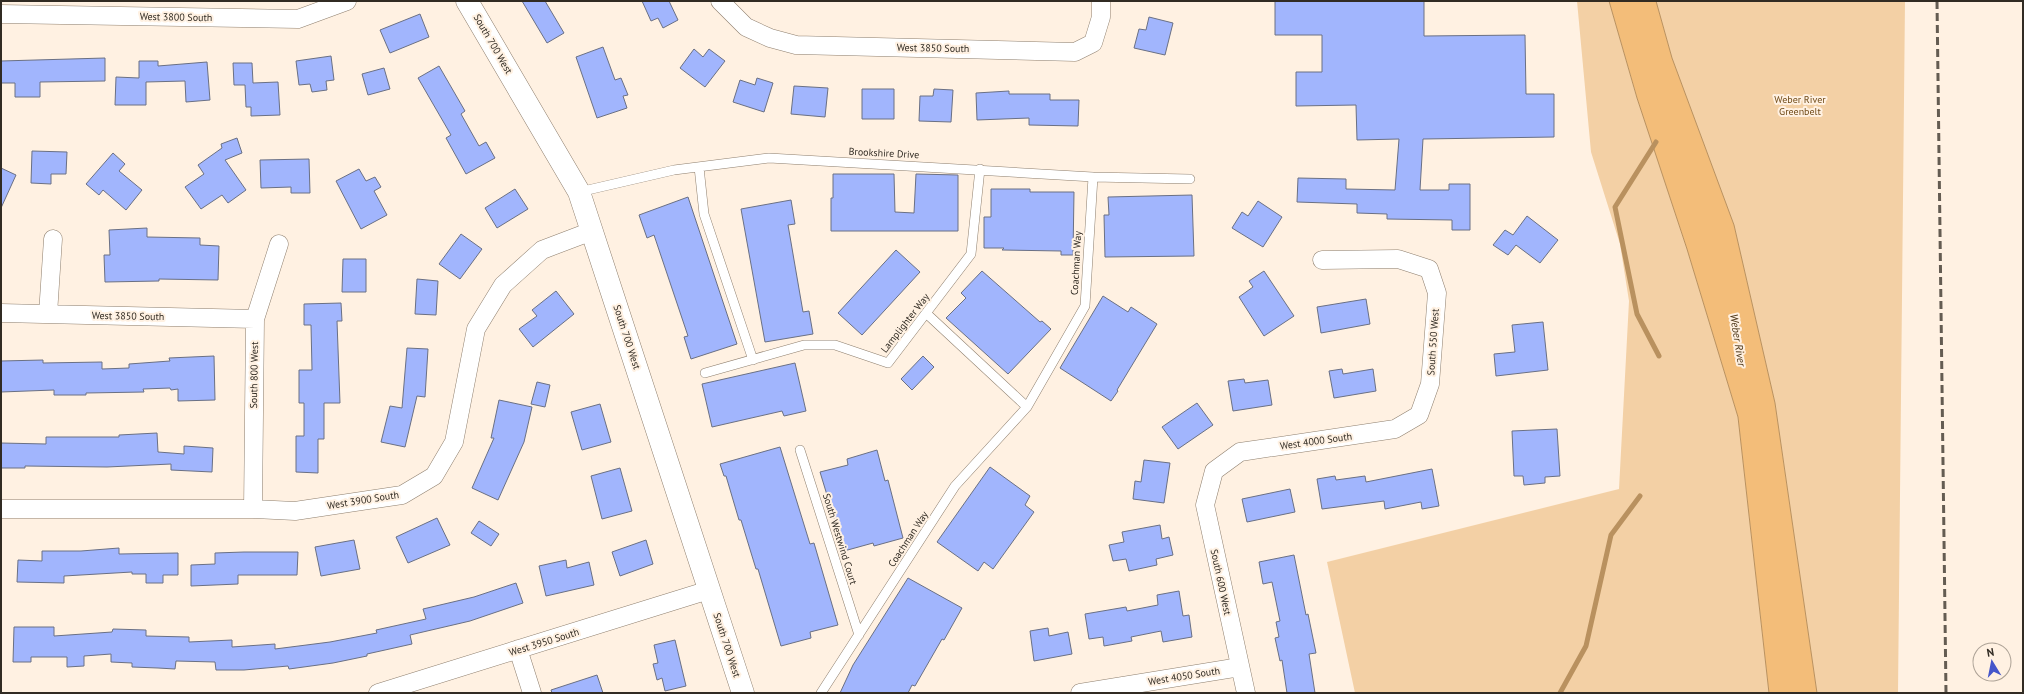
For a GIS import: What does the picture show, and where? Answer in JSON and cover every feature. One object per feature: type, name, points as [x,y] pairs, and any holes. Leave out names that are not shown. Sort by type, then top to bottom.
[{"type":"street","name":"West 3800 South","points":[[1,14],[156,9],[298,19],[347,1]]},
{"type":"street","name":"South 700 West","points":[[467,1],[579,192],[743,693]]},
{"type":"street","name":"West 3850 South","points":[[720,1],[746,27],[770,38],[796,45],[1075,52],[1093,43],[1101,9]]},
{"type":"street","name":"West 3900 South","points":[[1,509],[294,511],[402,495],[434,476],[454,442],[476,330],[503,285],[542,250],[592,231]]},
{"type":"street","points":[[48,314],[53,239]]},
{"type":"street","name":"South 800 West","points":[[253,510],[255,319],[279,244]]},
{"type":"street","name":"South 550 West","points":[[1322,260],[1398,259],[1429,269],[1437,293],[1435,324],[1430,384],[1419,415]]},
{"type":"street","name":"West 3850 South","points":[[1,313],[255,319]]},
{"type":"street","name":"West 4000 South","points":[[1214,471],[1240,452],[1395,429],[1419,415]]},
{"type":"street","name":"South 600 West","points":[[1214,471],[1205,505],[1246,693]]},
{"type":"street","name":"West 3950 South","points":[[378,693],[709,590]]},
{"type":"street","points":[[518,649],[532,693]]},
{"type":"street","name":"West 4050 South","points":[[1080,693],[1240,667]]},
{"type":"lane","name":"Brookshire Drive","points":[[579,192],[674,170],[769,158],[980,169],[1093,177],[1190,179]]},
{"type":"lane","points":[[699,167],[704,214],[753,360]]},
{"type":"lane","name":"Lamplighter Way","points":[[705,373],[804,346],[835,345],[888,363],[927,314],[971,254],[980,169]]},
{"type":"lane","name":"Coachman Way","points":[[821,693],[955,486],[1027,407],[1085,306],[1093,177]]},
{"type":"lane","points":[[927,314],[1027,407]]},
{"type":"lane","name":"South Westwind Court","points":[[800,450],[859,635]]},
{"type":"green space","points":[[1577,1],[1609,1],[1635,92],[1687,249],[1738,417],[1769,693],[1355,693],[1327,562],[1619,489],[1629,301],[1620,244],[1591,152]]},
{"type":"green space","name":"Weber River Greenbelt","points":[[1656,1],[1905,1],[1898,693],[1817,693],[1775,403],[1734,225],[1672,58]]},
{"type":"water","name":"Weber River","points":[[1609,1],[1656,1],[1672,58],[1734,225],[1775,403],[1817,693],[1769,693],[1738,417],[1687,249],[1637,98]]},
{"type":"building","points":[[522,1],[545,1],[564,33],[547,43]]},
{"type":"building","points":[[642,1],[669,1],[678,20],[663,28],[658,18],[651,21]]},
{"type":"building","points":[[1275,1],[1424,1],[1424,36],[1525,35],[1526,94],[1554,94],[1554,137],[1423,139],[1420,190],[1449,190],[1449,184],[1470,184],[1470,230],[1452,230],[1452,220],[1387,219],[1387,214],[1357,213],[1357,204],[1297,202],[1298,178],[1346,179],[1346,189],[1395,190],[1399,139],[1357,140],[1356,105],[1296,106],[1296,72],[1322,72],[1322,35],[1275,35]]},
{"type":"building","points":[[420,14],[429,37],[390,53],[380,30]]},
{"type":"building","points":[[1149,17],[1173,23],[1165,55],[1134,48],[1139,29],[1146,30]]},
{"type":"building","points":[[603,47],[615,80],[621,78],[628,95],[623,96],[627,108],[597,118],[576,57]]},
{"type":"building","points":[[694,49],[703,57],[709,49],[725,61],[705,87],[680,68]]},
{"type":"building","points":[[331,56],[334,80],[326,81],[327,90],[312,92],[310,84],[299,85],[296,61]]},
{"type":"building","points":[[105,58],[105,81],[40,82],[40,97],[15,97],[15,83],[1,83],[1,61]]},
{"type":"building","points":[[139,61],[158,61],[158,66],[207,62],[210,100],[186,102],[185,81],[146,82],[146,105],[115,105],[116,77],[139,78]]},
{"type":"building","points":[[233,63],[252,63],[253,83],[278,82],[280,115],[251,116],[251,107],[246,107],[245,85],[234,85]]},
{"type":"building","points":[[439,66],[465,111],[461,114],[479,146],[486,142],[495,158],[466,174],[446,138],[451,135],[418,78]]},
{"type":"building","points":[[384,68],[390,89],[368,95],[362,74]]},
{"type":"building","points":[[757,78],[773,83],[764,112],[733,102],[740,80],[755,85]]},
{"type":"building","points":[[794,86],[828,88],[825,117],[791,114]]},
{"type":"building","points":[[862,89],[894,89],[894,119],[862,119]]},
{"type":"building","points":[[934,89],[953,90],[951,122],[919,121],[920,96],[933,96]]},
{"type":"building","points":[[1009,91],[1009,94],[1050,94],[1050,100],[1079,100],[1078,126],[1029,125],[1029,118],[977,120],[976,93]]},
{"type":"building","points":[[237,138],[242,153],[225,160],[246,190],[228,203],[222,195],[201,209],[185,187],[204,174],[198,165],[222,148],[221,144]]},
{"type":"building","points":[[32,151],[67,152],[66,174],[51,174],[51,184],[31,183]]},
{"type":"building","points":[[113,153],[125,164],[119,171],[142,190],[126,210],[103,190],[99,195],[86,184]]},
{"type":"building","points":[[309,159],[310,193],[291,193],[291,187],[261,188],[260,160]]},
{"type":"building","points":[[1,168],[16,175],[1,208]]},
{"type":"building","points":[[359,169],[366,181],[375,177],[381,187],[374,191],[387,215],[361,229],[336,181]]},
{"type":"building","points":[[833,174],[894,174],[895,212],[914,213],[916,174],[958,175],[958,231],[831,231]]},
{"type":"building","points":[[515,189],[528,209],[497,228],[485,208]]},
{"type":"building","points":[[991,189],[1030,189],[1030,192],[1074,192],[1073,255],[1061,255],[1061,251],[1002,250],[1004,248],[984,248],[984,217],[991,217]]},
{"type":"building","points":[[1192,195],[1194,256],[1105,257],[1104,215],[1109,215],[1108,197]]},
{"type":"building","points":[[688,197],[737,344],[691,359],[684,337],[688,336],[654,235],[647,238],[639,215]]},
{"type":"building","points":[[791,200],[795,224],[788,225],[803,312],[809,311],[813,334],[765,342],[741,209]]},
{"type":"building","points":[[1258,201],[1282,217],[1263,247],[1232,228],[1242,212],[1248,216]]},
{"type":"building","points":[[1527,216],[1558,240],[1540,263],[1516,245],[1508,255],[1493,245],[1505,230],[1513,235]]},
{"type":"building","points":[[147,228],[147,237],[200,238],[200,245],[219,246],[218,280],[159,279],[159,281],[105,282],[104,255],[110,255],[109,230]]},
{"type":"building","points":[[461,234],[482,249],[460,279],[439,264]]},
{"type":"building","points":[[896,250],[920,272],[862,335],[838,313]]},
{"type":"building","points":[[343,259],[366,259],[366,292],[342,292]]},
{"type":"building","points":[[982,271],[1040,322],[1042,321],[1051,329],[1008,374],[946,318],[966,298],[961,293]]},
{"type":"building","points":[[1264,271],[1294,316],[1264,336],[1239,297],[1253,287],[1249,281]]},
{"type":"building","points":[[417,279],[438,281],[436,315],[415,314]]},
{"type":"building","points":[[556,291],[574,314],[533,347],[519,329],[537,316],[532,310]]},
{"type":"building","points":[[1103,296],[1128,312],[1131,307],[1157,324],[1111,401],[1060,368]]},
{"type":"building","points":[[1366,299],[1370,324],[1321,333],[1317,307]]},
{"type":"building","points":[[341,303],[342,321],[337,321],[340,403],[324,403],[324,439],[318,439],[318,473],[296,472],[296,436],[304,436],[304,403],[299,403],[299,370],[312,370],[311,325],[304,325],[304,304]]},
{"type":"building","points":[[1543,322],[1548,370],[1496,376],[1494,354],[1515,352],[1512,325]]},
{"type":"building","points":[[407,348],[428,349],[425,397],[417,396],[405,447],[381,442],[390,406],[402,408]]},
{"type":"building","points":[[214,356],[215,400],[178,401],[178,389],[171,390],[170,388],[143,389],[144,392],[86,393],[86,395],[54,395],[54,390],[1,392],[1,361],[43,360],[43,363],[102,362],[102,369],[129,368],[129,364],[170,361],[169,358]]},
{"type":"building","points":[[923,356],[934,367],[912,390],[901,379]]},
{"type":"building","points":[[795,363],[806,411],[784,416],[782,411],[712,427],[702,384]]},
{"type":"building","points":[[1342,369],[1343,374],[1373,369],[1376,391],[1334,398],[1329,371]]},
{"type":"building","points":[[1244,379],[1245,383],[1268,380],[1272,405],[1233,411],[1228,381]]},
{"type":"building","points":[[537,382],[550,385],[545,407],[531,404]]},
{"type":"building","points":[[499,400],[532,407],[524,442],[498,500],[472,488],[494,438],[491,438]]},
{"type":"building","points":[[1197,403],[1213,425],[1178,449],[1162,427]]},
{"type":"building","points":[[600,404],[611,442],[582,450],[571,412]]},
{"type":"building","points":[[1557,429],[1560,476],[1545,477],[1545,483],[1524,485],[1523,476],[1514,476],[1512,431]]},
{"type":"building","points":[[157,433],[158,452],[184,454],[184,446],[213,448],[212,472],[171,470],[171,464],[107,467],[25,466],[25,468],[1,468],[1,443],[46,444],[46,437],[119,437],[119,435]]},
{"type":"building","points":[[780,447],[810,544],[814,543],[838,625],[810,632],[811,638],[781,646],[758,569],[756,569],[726,476],[724,476],[720,464]]},
{"type":"building","points":[[877,450],[885,481],[888,480],[903,538],[874,546],[873,543],[844,551],[820,472],[848,465],[847,459]]},
{"type":"building","points":[[1144,460],[1170,463],[1164,503],[1133,499],[1135,481],[1141,482]]},
{"type":"building","points":[[990,467],[1030,496],[1025,505],[1034,512],[993,569],[984,562],[978,571],[937,542]]},
{"type":"building","points":[[620,468],[632,511],[602,519],[591,476]]},
{"type":"building","points":[[1432,469],[1439,506],[1422,509],[1421,502],[1385,509],[1384,501],[1322,509],[1317,479],[1335,476],[1336,480],[1365,476],[1366,482]]},
{"type":"building","points":[[1290,489],[1295,512],[1247,522],[1242,499]]},
{"type":"building","points":[[437,518],[450,545],[408,563],[396,537]]},
{"type":"building","points":[[479,521],[499,534],[491,546],[471,533]]},
{"type":"building","points":[[1160,525],[1162,539],[1169,537],[1173,555],[1156,559],[1157,565],[1129,571],[1126,559],[1113,561],[1109,545],[1124,542],[1122,532]]},
{"type":"building","points":[[354,540],[360,569],[321,576],[315,547]]},
{"type":"building","points":[[646,540],[653,564],[620,576],[612,552]]},
{"type":"building","points":[[119,548],[119,554],[178,553],[178,575],[163,575],[163,583],[146,583],[146,574],[132,574],[132,572],[64,576],[64,583],[17,582],[18,560],[42,561],[42,551],[81,551]]},
{"type":"building","points":[[298,552],[297,575],[238,575],[238,584],[191,586],[191,565],[215,564],[215,553]]},
{"type":"building","points":[[1294,555],[1306,615],[1308,614],[1316,653],[1309,654],[1315,693],[1287,693],[1282,660],[1280,661],[1275,638],[1279,637],[1276,622],[1280,621],[1272,582],[1263,584],[1259,562]]},
{"type":"building","points":[[566,560],[567,568],[589,562],[594,585],[546,596],[539,566]]},
{"type":"building","points":[[908,578],[962,608],[944,640],[942,639],[915,686],[912,685],[908,693],[840,693],[853,665]]},
{"type":"building","points":[[516,583],[523,603],[470,621],[410,635],[412,644],[333,663],[289,669],[288,666],[244,670],[216,670],[215,662],[176,661],[175,669],[132,667],[132,663],[111,662],[111,654],[84,656],[84,666],[67,667],[67,657],[31,657],[31,662],[13,662],[14,627],[54,627],[54,636],[112,632],[113,629],[146,630],[146,636],[189,637],[189,642],[232,640],[232,647],[275,644],[275,649],[330,642],[377,633],[376,630],[426,619],[423,609],[474,597]]},
{"type":"building","points":[[1179,591],[1183,616],[1189,615],[1192,637],[1163,642],[1161,631],[1131,637],[1132,641],[1104,646],[1103,637],[1089,639],[1085,614],[1126,607],[1127,611],[1158,605],[1157,595]]},
{"type":"building","points":[[1048,628],[1049,636],[1068,632],[1072,654],[1034,661],[1030,631]]},
{"type":"building","points":[[675,640],[686,686],[665,691],[662,678],[657,680],[653,664],[658,663],[654,645]]},
{"type":"building","points":[[597,675],[603,693],[552,693],[551,690]]},
{"type":"waterway","points":[[1656,142],[1615,207],[1637,314],[1659,356]]},
{"type":"waterway","points":[[1560,693],[1586,646],[1611,535],[1640,496]]},
{"type":"railway","points":[[1937,1],[1946,693]]}]
